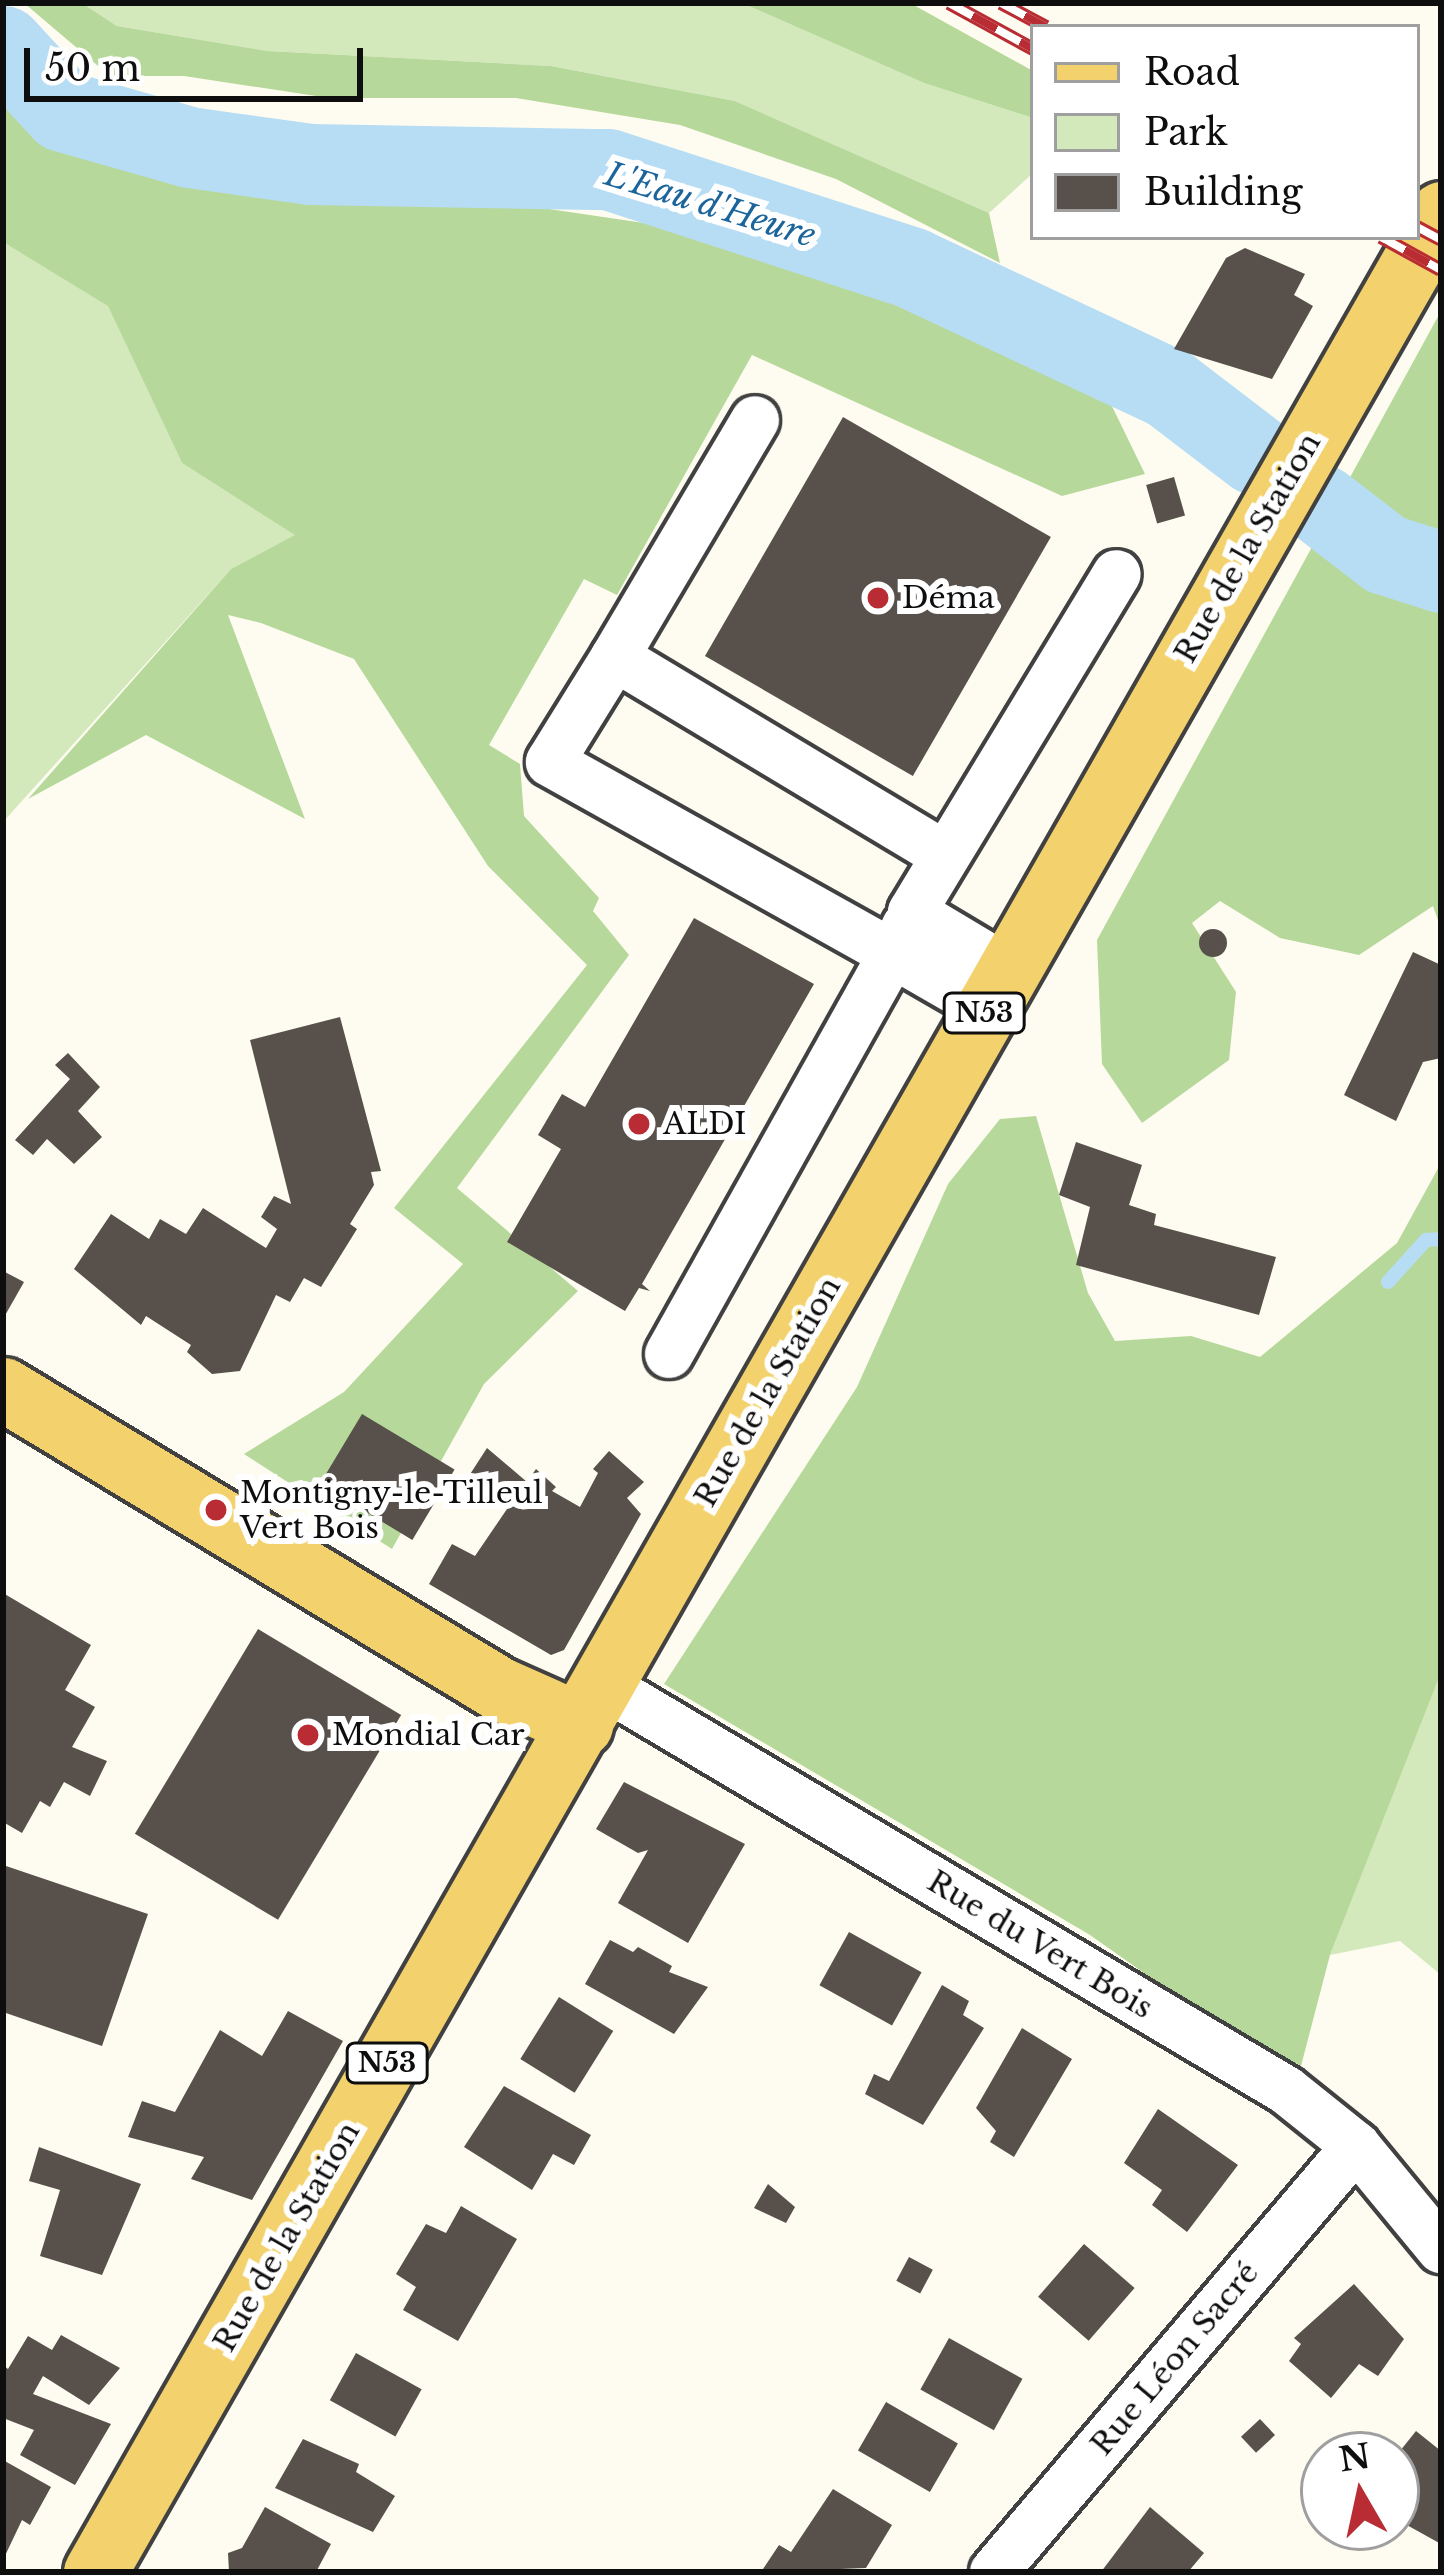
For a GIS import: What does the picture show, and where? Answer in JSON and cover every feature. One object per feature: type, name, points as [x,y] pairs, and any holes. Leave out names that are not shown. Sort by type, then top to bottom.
[{"type":"main road","name":"Rue de la Station","points":[[95,2572],[1441,213]]},
{"type":"main road","points":[[3,1389],[498,1688],[592,1705]]},
{"type":"street","points":[[755,420],[550,762],[903,933],[998,989]]},
{"type":"street","points":[[669,1354],[946,855],[1117,574]]},
{"type":"street","points":[[616,657],[946,855]]},
{"type":"street","name":"Rue du Vert Bois","points":[[592,1705],[1286,2090],[1356,2146],[1441,2249]]},
{"type":"street","name":"Rue Léon Sacré","points":[[994,2572],[1356,2146]]},
{"type":"green space","points":[[24,3],[82,3],[117,26],[268,51],[551,66],[735,101],[989,213],[1000,263],[836,179],[680,125],[516,98],[329,98],[184,76],[110,76]]},
{"type":"green space","points":[[82,3],[742,3],[924,83],[1030,117],[1030,176],[989,213],[735,101],[551,66],[268,51],[117,26]]},
{"type":"green space","points":[[742,3],[910,3],[1030,69],[1030,117],[924,83]]},
{"type":"green space","points":[[3,83],[54,126],[156,151],[753,239],[970,297],[1107,396],[1145,474],[1062,496],[752,355],[617,595],[584,579],[489,745],[520,764],[524,816],[599,898],[593,911],[629,955],[457,1188],[578,1291],[484,1384],[392,1549],[244,1454],[344,1392],[463,1264],[394,1208],[587,965],[488,866],[354,659],[261,623],[228,615],[305,819],[146,735],[28,799],[231,569],[295,535],[182,463],[108,306],[3,242]]},
{"type":"green space","points":[[3,242],[108,305],[182,463],[296,535],[231,569],[3,822]]},
{"type":"green space","points":[[1441,311],[1441,929],[1433,906],[1359,955],[1280,938],[1220,901],[1192,923],[1236,992],[1229,1060],[1142,1123],[1102,1064],[1097,940]]},
{"type":"green space","points":[[1036,1116],[1088,1293],[1115,1341],[1191,1336],[1260,1357],[1397,1243],[1441,1163],[1441,1672],[1330,1955],[1301,2066],[1205,2016],[1090,1935],[664,1684],[857,1387],[948,1184],[1000,1119]]},
{"type":"green space","points":[[1441,1668],[1441,1975],[1400,1941],[1330,1955]]},
{"type":"building","points":[[1245,248],[1305,274],[1294,295],[1313,306],[1272,379],[1174,349],[1226,258]]},
{"type":"building","name":"Déma","points":[[843,417],[1051,537],[913,776],[705,656]]},
{"type":"building","points":[[1174,477],[1185,515],[1157,523],[1146,485]]},
{"type":"building","name":"ALDI","points":[[694,918],[814,984],[642,1284],[650,1291],[639,1288],[625,1311],[507,1242],[561,1149],[538,1135],[562,1094],[585,1107]]},
{"type":"building","points":[[1213,929],[1223,933],[1227,943],[1223,953],[1213,957],[1203,953],[1199,943],[1203,933]]},
{"type":"building","points":[[1413,952],[1441,965],[1441,1058],[1423,1062],[1396,1121],[1344,1095]]},
{"type":"building","points":[[340,1017],[381,1171],[371,1172],[374,1185],[350,1224],[357,1229],[321,1287],[304,1278],[290,1302],[276,1295],[240,1371],[212,1374],[187,1352],[191,1345],[146,1316],[141,1325],[74,1269],[111,1214],[149,1239],[160,1219],[186,1234],[203,1208],[266,1248],[277,1229],[261,1217],[274,1196],[291,1204],[250,1040]]},
{"type":"building","points":[[68,1053],[100,1087],[78,1111],[102,1137],[74,1164],[47,1139],[33,1155],[15,1140],[70,1079],[55,1065]]},
{"type":"building","points":[[1076,1142],[1142,1165],[1129,1205],[1156,1214],[1154,1225],[1276,1257],[1259,1315],[1076,1265],[1090,1207],[1059,1195]]},
{"type":"building","points":[[3,1271],[24,1282],[3,1319]]},
{"type":"building","points":[[362,1414],[455,1470],[412,1540],[320,1484]]},
{"type":"building","points":[[487,1448],[527,1482],[536,1469],[556,1487],[552,1491],[580,1507],[598,1473],[593,1469],[609,1451],[644,1482],[627,1498],[641,1514],[564,1650],[551,1655],[429,1584],[452,1544],[475,1556],[507,1509],[465,1482]]},
{"type":"building","points":[[3,1593],[91,1645],[65,1690],[95,1707],[72,1747],[107,1761],[90,1796],[64,1782],[50,1807],[40,1801],[22,1833],[3,1822]]},
{"type":"building","points":[[258,1629],[401,1715],[278,1920],[135,1834]]},
{"type":"building","points":[[624,1782],[745,1844],[688,1943],[618,1903],[648,1850],[638,1853],[596,1829]]},
{"type":"building","points":[[3,1865],[148,1914],[102,2046],[3,2012]]},
{"type":"building","points":[[849,1932],[922,1972],[892,2026],[819,1985]]},
{"type":"building","points":[[610,1940],[633,1952],[638,1947],[672,1966],[669,1972],[708,1987],[674,2034],[585,1984]]},
{"type":"building","points":[[942,1985],[969,2001],[963,2015],[984,2028],[923,2125],[865,2094],[874,2074],[889,2081]]},
{"type":"building","points":[[559,1997],[613,2031],[575,2093],[520,2059]]},
{"type":"building","points":[[288,2011],[343,2041],[252,2200],[191,2179],[204,2157],[128,2137],[142,2101],[175,2112],[220,2030],[262,2056]]},
{"type":"building","points":[[1022,2028],[1072,2059],[1014,2157],[990,2142],[996,2131],[976,2108]]},
{"type":"building","points":[[504,2086],[591,2135],[574,2165],[553,2154],[532,2190],[464,2147]]},
{"type":"building","points":[[1158,2109],[1238,2165],[1187,2232],[1152,2205],[1162,2190],[1124,2163]]},
{"type":"building","points":[[39,2147],[141,2184],[102,2275],[40,2256],[60,2190],[29,2181]]},
{"type":"building","points":[[768,2184],[795,2207],[786,2223],[754,2208]]},
{"type":"building","points":[[461,2206],[517,2239],[458,2341],[403,2310],[416,2287],[396,2274],[426,2224],[446,2233]]},
{"type":"building","points":[[1084,2244],[1135,2288],[1089,2341],[1038,2297]]},
{"type":"building","points":[[909,2257],[933,2270],[920,2294],[896,2281]]},
{"type":"building","points":[[1354,2284],[1404,2339],[1378,2376],[1359,2364],[1331,2398],[1289,2361],[1301,2344],[1294,2338]]},
{"type":"building","points":[[61,2335],[120,2368],[89,2405],[43,2376],[33,2394],[111,2424],[75,2485],[20,2455],[34,2430],[3,2418],[3,2365],[8,2369],[28,2336],[52,2350]]},
{"type":"building","points":[[949,2338],[1022,2379],[994,2430],[920,2390]]},
{"type":"building","points":[[356,2353],[422,2389],[395,2437],[330,2400]]},
{"type":"building","points":[[886,2402],[958,2444],[930,2492],[858,2450]]},
{"type":"building","points":[[1260,2419],[1275,2435],[1256,2453],[1241,2437]]},
{"type":"building","points":[[1420,2434],[1441,2451],[1441,2544],[1420,2532]]},
{"type":"building","points":[[303,2439],[359,2464],[356,2472],[395,2496],[373,2532],[275,2488]]},
{"type":"building","points":[[3,2460],[51,2487],[30,2525],[22,2520],[3,2560]]},
{"type":"building","points":[[833,2489],[892,2525],[866,2568],[761,2572],[779,2545],[791,2552]]},
{"type":"building","points":[[265,2507],[331,2544],[316,2572],[229,2572],[228,2553],[242,2548]]},
{"type":"building","points":[[1150,2507],[1204,2553],[1188,2572],[1101,2572]]},
{"type":"waterway","name":"L'Eau d'Heure","points":[[3,46],[63,111],[189,147],[310,164],[608,169],[912,268],[1170,389],[1255,454]]},
{"type":"waterway","name":"L'Eau d'Heure","points":[[1320,504],[1385,554],[1441,572]]},
{"type":"waterway","points":[[1388,1282],[1426,1240],[1441,1239]]},
{"type":"railway","points":[[949,3],[1030,47]]},
{"type":"railway","points":[[1001,3],[1040,24]]},
{"type":"railway","points":[[1420,229],[1441,240]]},
{"type":"railway","points":[[1386,240],[1441,270]]},
{"type":"place","name":"Déma","points":[[878,598]]},
{"type":"place","name":"ALDI","points":[[639,1124]]},
{"type":"place","name":"Montigny-le-Tilleul Vert Bois","points":[[216,1510]]},
{"type":"place","name":"Mondial Car","points":[[308,1735]]}]
